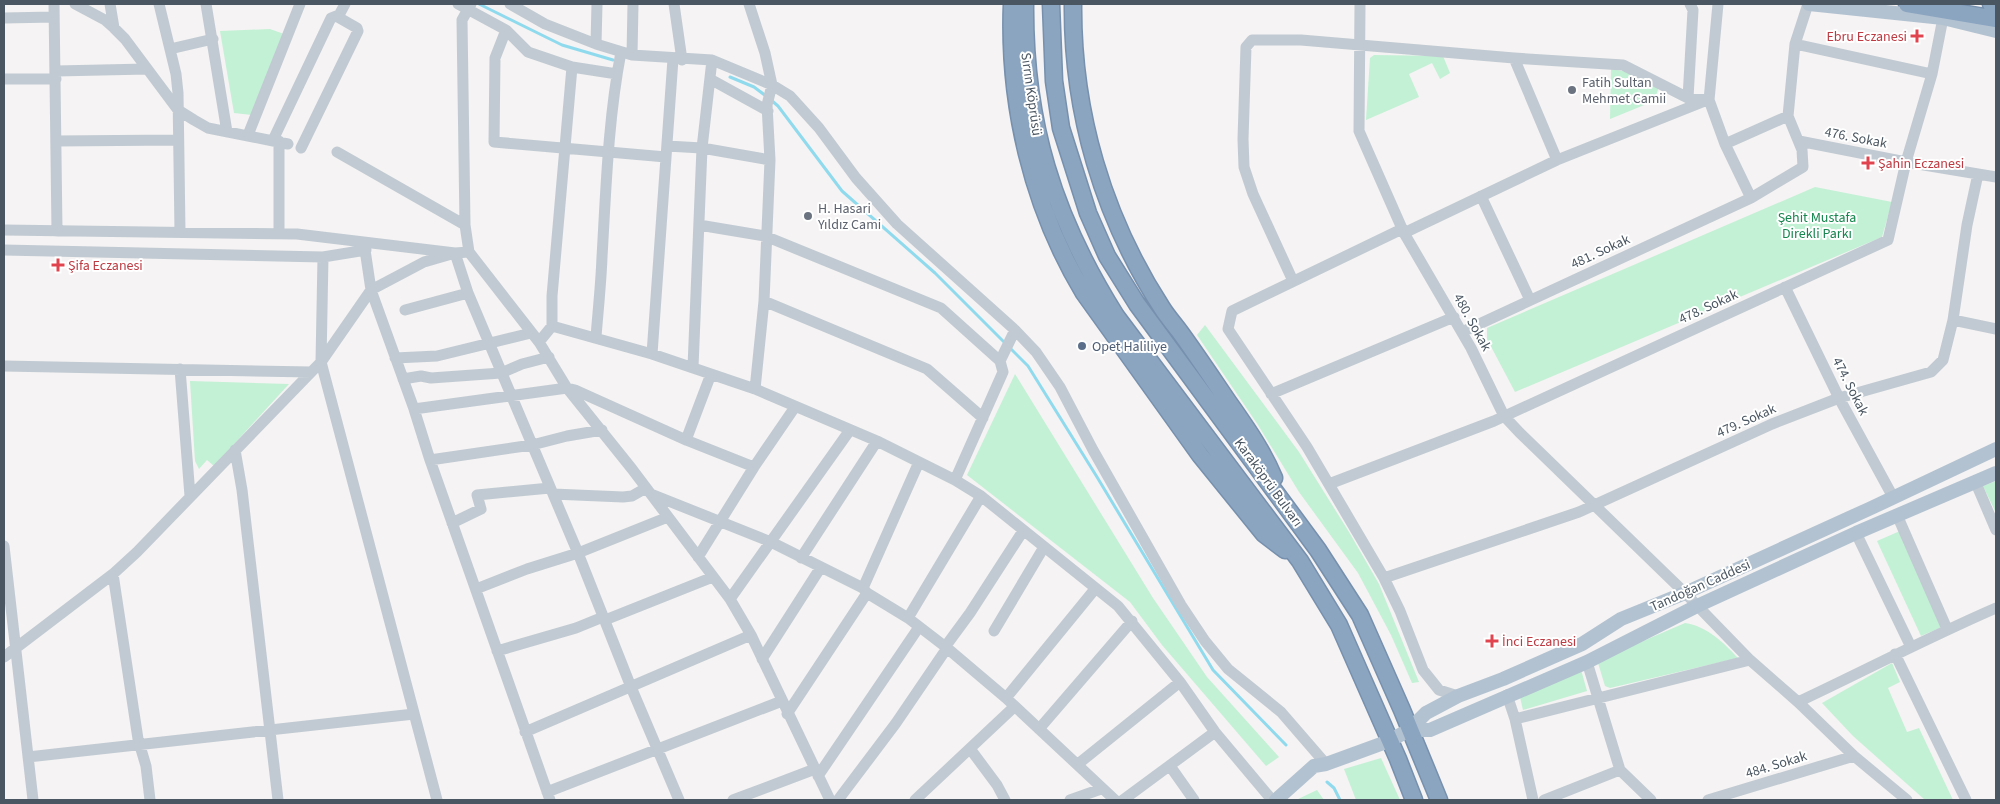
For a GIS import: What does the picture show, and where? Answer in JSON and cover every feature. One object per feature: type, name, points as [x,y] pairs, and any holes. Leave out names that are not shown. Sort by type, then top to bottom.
[{"type":"highway","name":"Sırrın Köprüsü","points":[[1025,4],[1028,83],[1037,135],[1051,183]]},
{"type":"highway","name":"Sırrın Köprüsü","points":[[1051,4],[1054,81],[1061,128],[1076,176]]},
{"type":"highway","points":[[1073,4],[1079,94],[1093,155],[1109,206],[1128,251],[1162,309],[1180,331],[1263,453],[1286,505]]},
{"type":"highway","points":[[1907,4],[1996,19]]},
{"type":"highway","points":[[1991,4],[1996,4]]},
{"type":"highway","points":[[1011,8],[1016,98],[1025,149],[1047,217],[1071,272],[1100,316],[1200,456],[1264,534],[1300,560]]},
{"type":"highway","name":"Karaköprü Bulvarı","points":[[1076,176],[1088,213],[1107,256],[1137,304],[1286,505],[1360,615],[1439,800]]},
{"type":"highway","name":"Karaköprü Bulvarı","points":[[1051,183],[1071,233],[1096,283],[1116,316],[1300,560],[1339,625],[1414,800]]},
{"type":"main road","points":[[1073,26],[1080,4]]},
{"type":"main road","points":[[1808,4],[1943,18],[1996,31]]},
{"type":"main road","name":"Tandoğan Caddesi","points":[[1276,800],[1314,766],[1326,764],[1389,741],[1409,730],[1426,712],[1458,696],[1503,679],[1582,644],[1621,619],[1685,593],[1996,449]]},
{"type":"main road","name":"Tandoğan Caddesi","points":[[1409,730],[1430,730],[1507,695],[1587,662],[1697,606],[1856,533],[1996,473]]},
{"type":"street","points":[[54,4],[57,230]]},
{"type":"street","points":[[75,4],[106,20],[125,39],[178,110],[208,128],[280,142]]},
{"type":"street","points":[[110,4],[114,28]]},
{"type":"street","points":[[160,4],[176,74],[180,232]]},
{"type":"street","points":[[206,4],[228,132]]},
{"type":"street","points":[[248,136],[300,4]]},
{"type":"street","points":[[338,17],[344,4]]},
{"type":"street","points":[[510,4],[527,7],[545,24],[596,44],[627,54],[712,60],[771,89],[790,96],[819,128],[856,178],[897,224],[1015,330],[1036,352],[1060,387],[1093,450],[1181,605],[1206,641],[1228,669],[1281,712],[1326,764]]},
{"type":"street","points":[[596,44],[597,4]]},
{"type":"street","points":[[596,337],[608,151],[617,74],[627,54],[633,4]]},
{"type":"street","points":[[652,354],[666,151],[677,59],[674,4]]},
{"type":"street","points":[[749,4],[765,53],[771,89],[767,108],[770,160],[765,236],[764,301],[755,389]]},
{"type":"street","name":"480. Sokak","points":[[1360,4],[1359,130],[1403,231],[1454,317],[1504,416],[1685,593],[1750,660],[1798,702],[1854,756],[1907,800]]},
{"type":"street","points":[[1688,98],[1693,10],[1690,4]]},
{"type":"street","points":[[1718,4],[1709,100],[1726,144],[1751,198]]},
{"type":"street","points":[[1799,141],[1788,116],[1795,44],[1808,4]]},
{"type":"street","points":[[617,74],[572,67],[528,52],[506,30],[466,5],[462,20],[465,225],[469,252],[535,338],[567,388],[602,430],[730,599],[751,635],[830,800]]},
{"type":"street","points":[[4,18],[54,17]]},
{"type":"street","points":[[279,234],[280,142],[331,18],[338,17],[357,28],[358,31],[301,148]]},
{"type":"street","name":"478. Sokak","points":[[1329,484],[1504,416],[1888,240],[1906,162],[1932,74],[1943,18]]},
{"type":"street","points":[[506,30],[495,58],[494,142],[608,151],[666,151],[702,148],[770,160]]},
{"type":"street","points":[[170,49],[212,39]]},
{"type":"street","points":[[1293,282],[1253,194],[1244,167],[1246,47],[1252,40],[1301,40],[1623,65],[1688,98],[1709,100]]},
{"type":"street","points":[[1795,44],[1932,74]]},
{"type":"street","points":[[1514,58],[1557,160]]},
{"type":"street","points":[[693,367],[702,148],[712,60]]},
{"type":"street","points":[[552,326],[552,296],[572,67]]},
{"type":"street","points":[[4,79],[147,69]]},
{"type":"street","points":[[710,79],[767,108]]},
{"type":"street","points":[[1458,696],[1440,690],[1423,670],[1400,611],[1384,578],[1307,447],[1228,329],[1232,311],[1557,160],[1709,100]]},
{"type":"street","points":[[1726,144],[1788,116]]},
{"type":"street","points":[[56,141],[178,140]]},
{"type":"street","name":"476. Sokak","points":[[1799,141],[1996,178]]},
{"type":"street","name":"481. Sokak","points":[[1462,332],[1751,198],[1803,167],[1802,150],[1799,141]]},
{"type":"street","points":[[338,152],[465,225]]},
{"type":"street","name":"479. Sokak","points":[[1384,578],[1595,505],[1772,424],[1840,398],[1932,372],[1943,360],[1953,320],[1967,225],[1978,174]]},
{"type":"street","points":[[1480,196],[1530,300]]},
{"type":"street","points":[[699,225],[765,236],[941,308],[1000,361],[1003,372],[955,480]]},
{"type":"street","points":[[4,230],[297,234],[365,247],[455,253],[469,252]]},
{"type":"street","points":[[4,250],[322,257],[365,247]]},
{"type":"street","points":[[365,247],[371,290],[414,409],[524,732],[548,796],[782,701]]},
{"type":"street","points":[[4,657],[113,574],[321,362],[371,290],[424,262],[455,253]]},
{"type":"street","points":[[455,253],[468,293],[578,553],[631,687],[679,800]]},
{"type":"street","points":[[322,257],[321,362],[437,800]]},
{"type":"street","name":"474. Sokak","points":[[1786,287],[1840,398],[1893,497]]},
{"type":"street","points":[[405,310],[468,293]]},
{"type":"street","points":[[764,301],[927,370],[984,418]]},
{"type":"street","points":[[1271,394],[1454,317]]},
{"type":"street","points":[[1953,320],[1996,329]]},
{"type":"street","points":[[395,358],[437,356],[490,343],[535,338],[552,326],[652,354],[755,389],[877,441],[955,480],[981,496],[1118,606],[1180,682],[1215,732],[1272,800]]},
{"type":"street","points":[[1000,361],[1015,330]]},
{"type":"street","points":[[403,379],[421,376],[431,378],[501,373],[522,364],[549,358]]},
{"type":"street","points":[[4,366],[311,372]]},
{"type":"street","points":[[180,369],[190,496]]},
{"type":"street","points":[[686,440],[711,374]]},
{"type":"street","points":[[414,409],[567,388],[754,468]]},
{"type":"street","points":[[698,556],[795,407]]},
{"type":"street","points":[[430,460],[532,445],[602,430]]},
{"type":"street","points":[[730,599],[850,430]]},
{"type":"street","points":[[801,558],[877,441]]},
{"type":"street","points":[[235,450],[242,490],[278,800]]},
{"type":"street","points":[[788,714],[865,591],[919,462]]},
{"type":"street","points":[[1975,481],[1996,530]]},
{"type":"street","points":[[452,523],[481,509],[478,495],[552,491],[623,497],[648,491],[771,542],[865,591],[919,626],[1006,698],[1114,800]]},
{"type":"street","points":[[908,618],[981,496]]},
{"type":"street","points":[[1897,515],[1947,629]]},
{"type":"street","points":[[476,589],[527,569],[578,553],[668,517]]},
{"type":"street","points":[[838,800],[896,723],[1023,531]]},
{"type":"street","points":[[1856,533],[1911,647]]},
{"type":"street","points":[[4,546],[5,576],[16,648],[33,800]]},
{"type":"street","points":[[994,631],[1044,547]]},
{"type":"street","points":[[762,659],[821,567]]},
{"type":"street","points":[[113,574],[140,746],[146,766],[150,800]]},
{"type":"street","points":[[497,651],[604,619],[712,577]]},
{"type":"street","points":[[1006,698],[1095,588]]},
{"type":"street","points":[[1798,702],[1861,673],[1947,629],[1996,608]]},
{"type":"street","points":[[1039,729],[1132,621]]},
{"type":"street","points":[[733,800],[816,772],[919,626]]},
{"type":"street","points":[[524,732],[751,635]]},
{"type":"street","points":[[1895,654],[1966,800]]},
{"type":"street","points":[[1515,719],[1750,660]]},
{"type":"street","points":[[1587,662],[1620,770],[1651,800]]},
{"type":"street","points":[[1078,764],[1180,682]]},
{"type":"street","points":[[1507,695],[1515,719],[1533,800]]},
{"type":"street","points":[[915,800],[971,750],[1014,707]]},
{"type":"street","points":[[28,757],[414,714]]},
{"type":"street","points":[[1123,800],[1215,732]]},
{"type":"street","points":[[971,750],[1005,800]]},
{"type":"street","name":"484. Sokak","points":[[1709,800],[1854,756]]},
{"type":"street","points":[[1170,766],[1194,800]]},
{"type":"street","points":[[1544,800],[1620,770]]},
{"type":"street","points":[[1070,800],[1101,789]]},
{"type":"green space","points":[[270,29],[284,34],[252,115],[234,113],[220,31]]},
{"type":"green space","points":[[1374,55],[1443,56],[1450,73],[1440,79],[1432,63],[1409,74],[1419,97],[1366,120],[1370,58]]},
{"type":"green space","points":[[1611,69],[1656,77],[1659,87],[1654,101],[1610,119]]},
{"type":"green space","name":"Şehit Mustafa Direkli Parkı","points":[[1815,187],[1892,202],[1882,237],[1515,392],[1487,339],[1487,328]]},
{"type":"green space","points":[[1205,325],[1299,452],[1349,532],[1379,584],[1419,682],[1412,683],[1391,635],[1358,573],[1299,492],[1258,425],[1197,335]]},
{"type":"green space","points":[[1015,374],[1153,598],[1207,677],[1279,757],[1266,766],[1162,645],[1130,602],[967,475]]},
{"type":"green space","points":[[190,381],[289,384],[214,466],[207,460],[199,469],[195,461]]},
{"type":"green space","points":[[1996,481],[1996,513],[1983,486]]},
{"type":"green space","points":[[1900,531],[1944,626],[1921,636],[1877,541]]},
{"type":"green space","points":[[1685,623],[1708,631],[1738,658],[1610,688],[1605,686],[1598,663],[1599,660]]},
{"type":"green space","points":[[1892,663],[1900,682],[1888,688],[1907,732],[1919,728],[1953,800],[1925,800],[1853,736],[1822,703]]},
{"type":"green space","points":[[1580,666],[1587,691],[1523,710],[1519,693]]},
{"type":"green space","points":[[1381,758],[1400,800],[1356,800],[1344,769]]},
{"type":"green space","points":[[1317,790],[1324,800],[1296,800]]},
{"type":"waterway","points":[[479,4],[562,45],[613,60]]},
{"type":"waterway","points":[[730,77],[754,87],[766,96]]},
{"type":"waterway","points":[[771,100],[778,106],[842,191],[935,273],[1005,343]]},
{"type":"waterway","points":[[1010,348],[1028,366],[1213,670],[1286,745]]},
{"type":"waterway","points":[[1327,782],[1334,788],[1340,800]]},
{"type":"place","name":"Ebru Eczanesi","points":[[1917,36]]},
{"type":"place","name":"Fatih Sultan Mehmet Camii","points":[[1572,90]]},
{"type":"place","name":"Şahin Eczanesi","points":[[1868,163]]},
{"type":"place","name":"H. Hasari Yıldız Cami","points":[[808,216]]},
{"type":"place","name":"Şifa Eczanesi","points":[[58,265]]},
{"type":"place","name":"Opet Haliliye","points":[[1082,346]]},
{"type":"place","name":"İnci Eczanesi","points":[[1492,641]]}]
